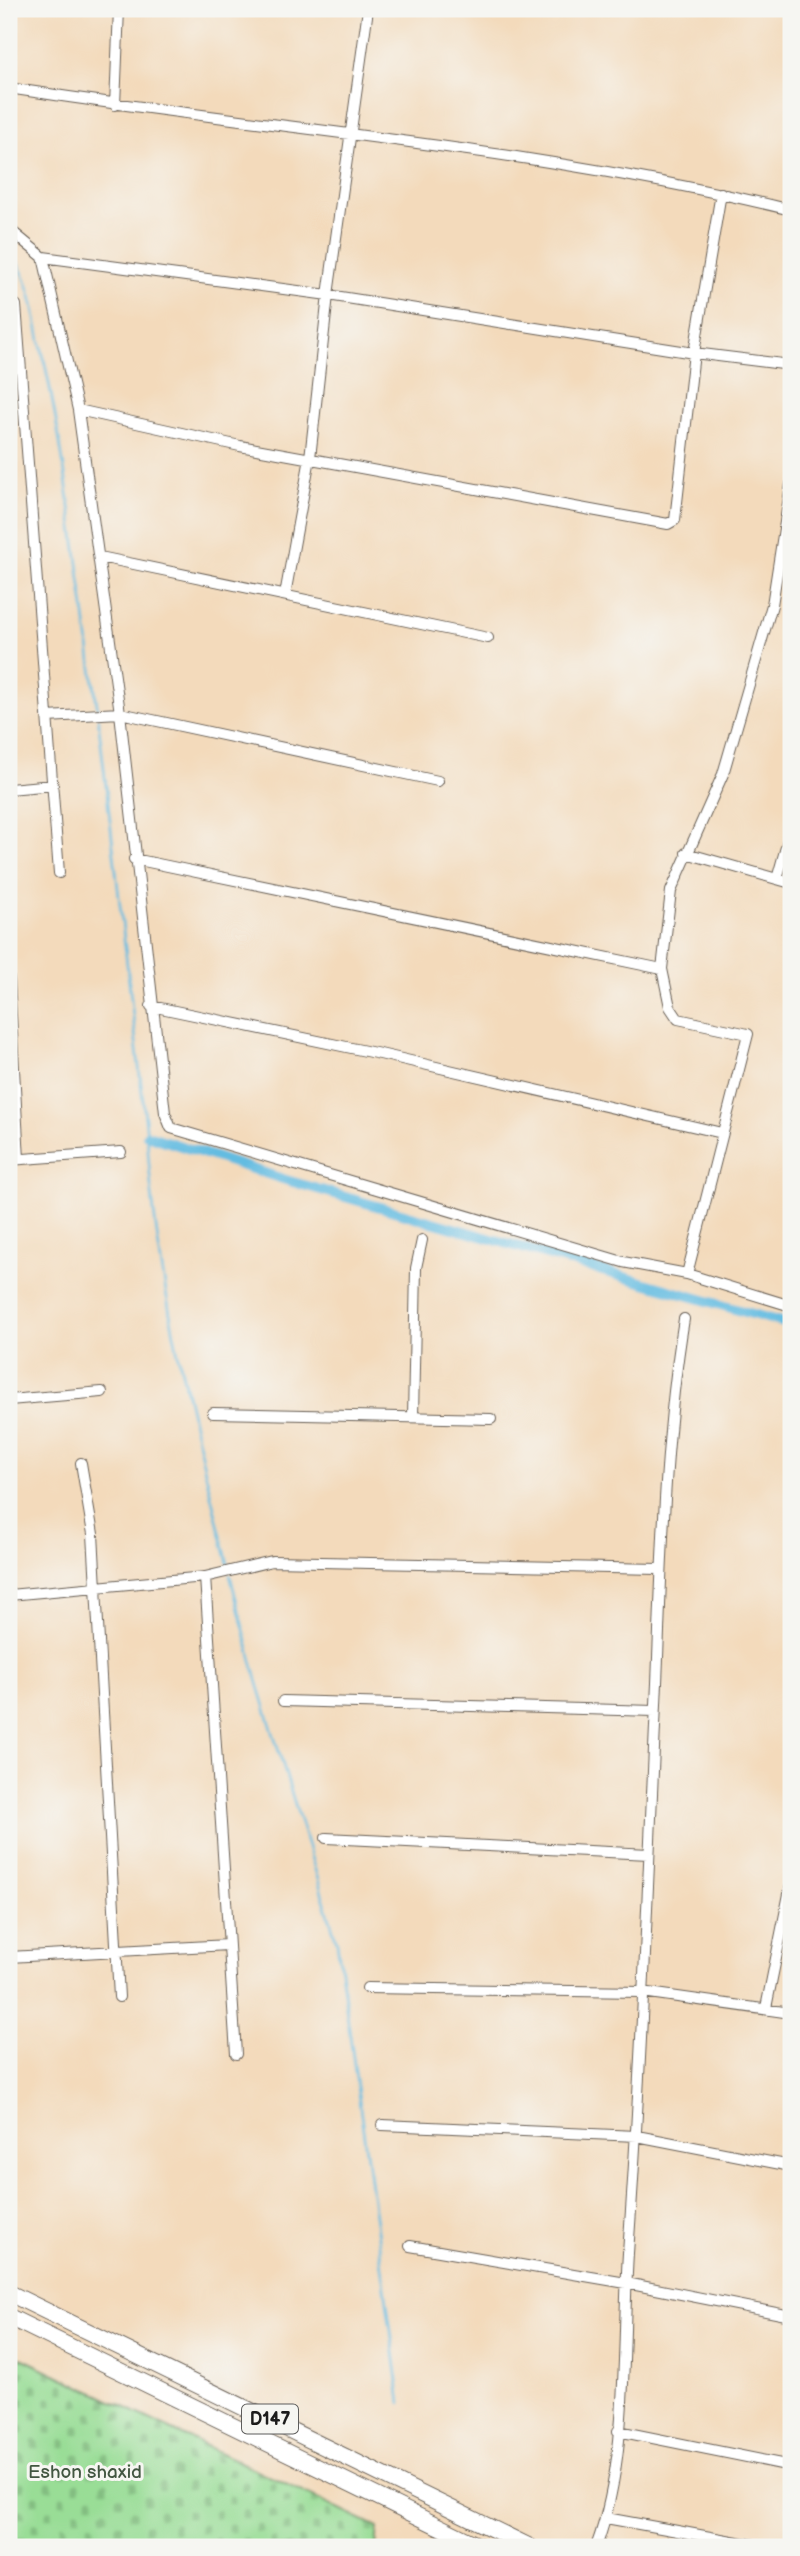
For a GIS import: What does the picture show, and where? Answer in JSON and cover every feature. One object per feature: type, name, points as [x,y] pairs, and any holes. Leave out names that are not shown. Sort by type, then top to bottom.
[{"type":"main road","name":"D147","points":[[9,2293],[530,2547]]},
{"type":"main road","name":"D147","points":[[9,2317],[481,2547]]},
{"type":"street","points":[[115,105],[119,9]]},
{"type":"street","points":[[285,595],[310,458],[328,295],[368,9]]},
{"type":"street","points":[[9,88],[115,105],[582,167],[721,193],[791,210]]},
{"type":"street","points":[[78,410],[310,458],[668,524],[675,520],[694,353],[721,193]]},
{"type":"street","points":[[9,229],[43,257],[328,295],[694,353],[791,365]]},
{"type":"street","points":[[43,257],[78,410],[100,557],[115,713],[151,1006],[165,1112],[172,1128],[623,1262],[687,1274],[791,1306]]},
{"type":"street","points":[[16,304],[59,873]]},
{"type":"street","points":[[687,1274],[748,1034],[678,1019],[670,1007],[662,969],[671,891],[723,774],[769,618],[791,484]]},
{"type":"street","points":[[100,557],[488,638]]},
{"type":"street","points":[[47,717],[115,713],[438,781]]},
{"type":"street","points":[[9,789],[53,785]]},
{"type":"street","points":[[777,879],[791,829]]},
{"type":"street","points":[[686,853],[791,883]]},
{"type":"street","points":[[134,859],[662,969]]},
{"type":"street","points":[[9,979],[14,1160],[121,1152]]},
{"type":"street","points":[[151,1006],[380,1054],[722,1133]]},
{"type":"street","points":[[413,1417],[416,1268],[422,1240]]},
{"type":"street","points":[[596,2547],[606,2518],[618,2431],[637,2136],[656,1711],[659,1569],[674,1375],[684,1319]]},
{"type":"street","points":[[9,1400],[102,1392]]},
{"type":"street","points":[[213,1413],[491,1419]]},
{"type":"street","points":[[80,1463],[93,1534],[120,1997]]},
{"type":"street","points":[[9,1595],[205,1577],[272,1561],[659,1569]]},
{"type":"street","points":[[205,1577],[236,2054]]},
{"type":"street","points":[[283,1701],[656,1711]]},
{"type":"street","points":[[327,1838],[649,1854]]},
{"type":"street","points":[[766,2008],[791,1884]]},
{"type":"street","points":[[9,1957],[228,1945]]},
{"type":"street","points":[[367,1988],[642,1992],[791,2013]]},
{"type":"street","points":[[382,2125],[637,2136],[791,2166]]},
{"type":"street","points":[[410,2246],[626,2283],[791,2316]]},
{"type":"street","points":[[618,2431],[791,2466]]},
{"type":"street","points":[[606,2518],[765,2547]]},
{"type":"green space","name":"Eshon shaxid","points":[[9,2352],[378,2528],[376,2547],[9,2547]]},
{"type":"waterway","points":[[9,251],[23,274],[32,298],[51,394],[98,712]]},
{"type":"waterway","points":[[98,718],[158,1244],[178,1353],[229,1568]]},
{"type":"waterway","points":[[147,1135],[286,1180],[791,1325]]},
{"type":"waterway","points":[[230,1575],[257,1680],[337,1942],[401,2403]]}]
